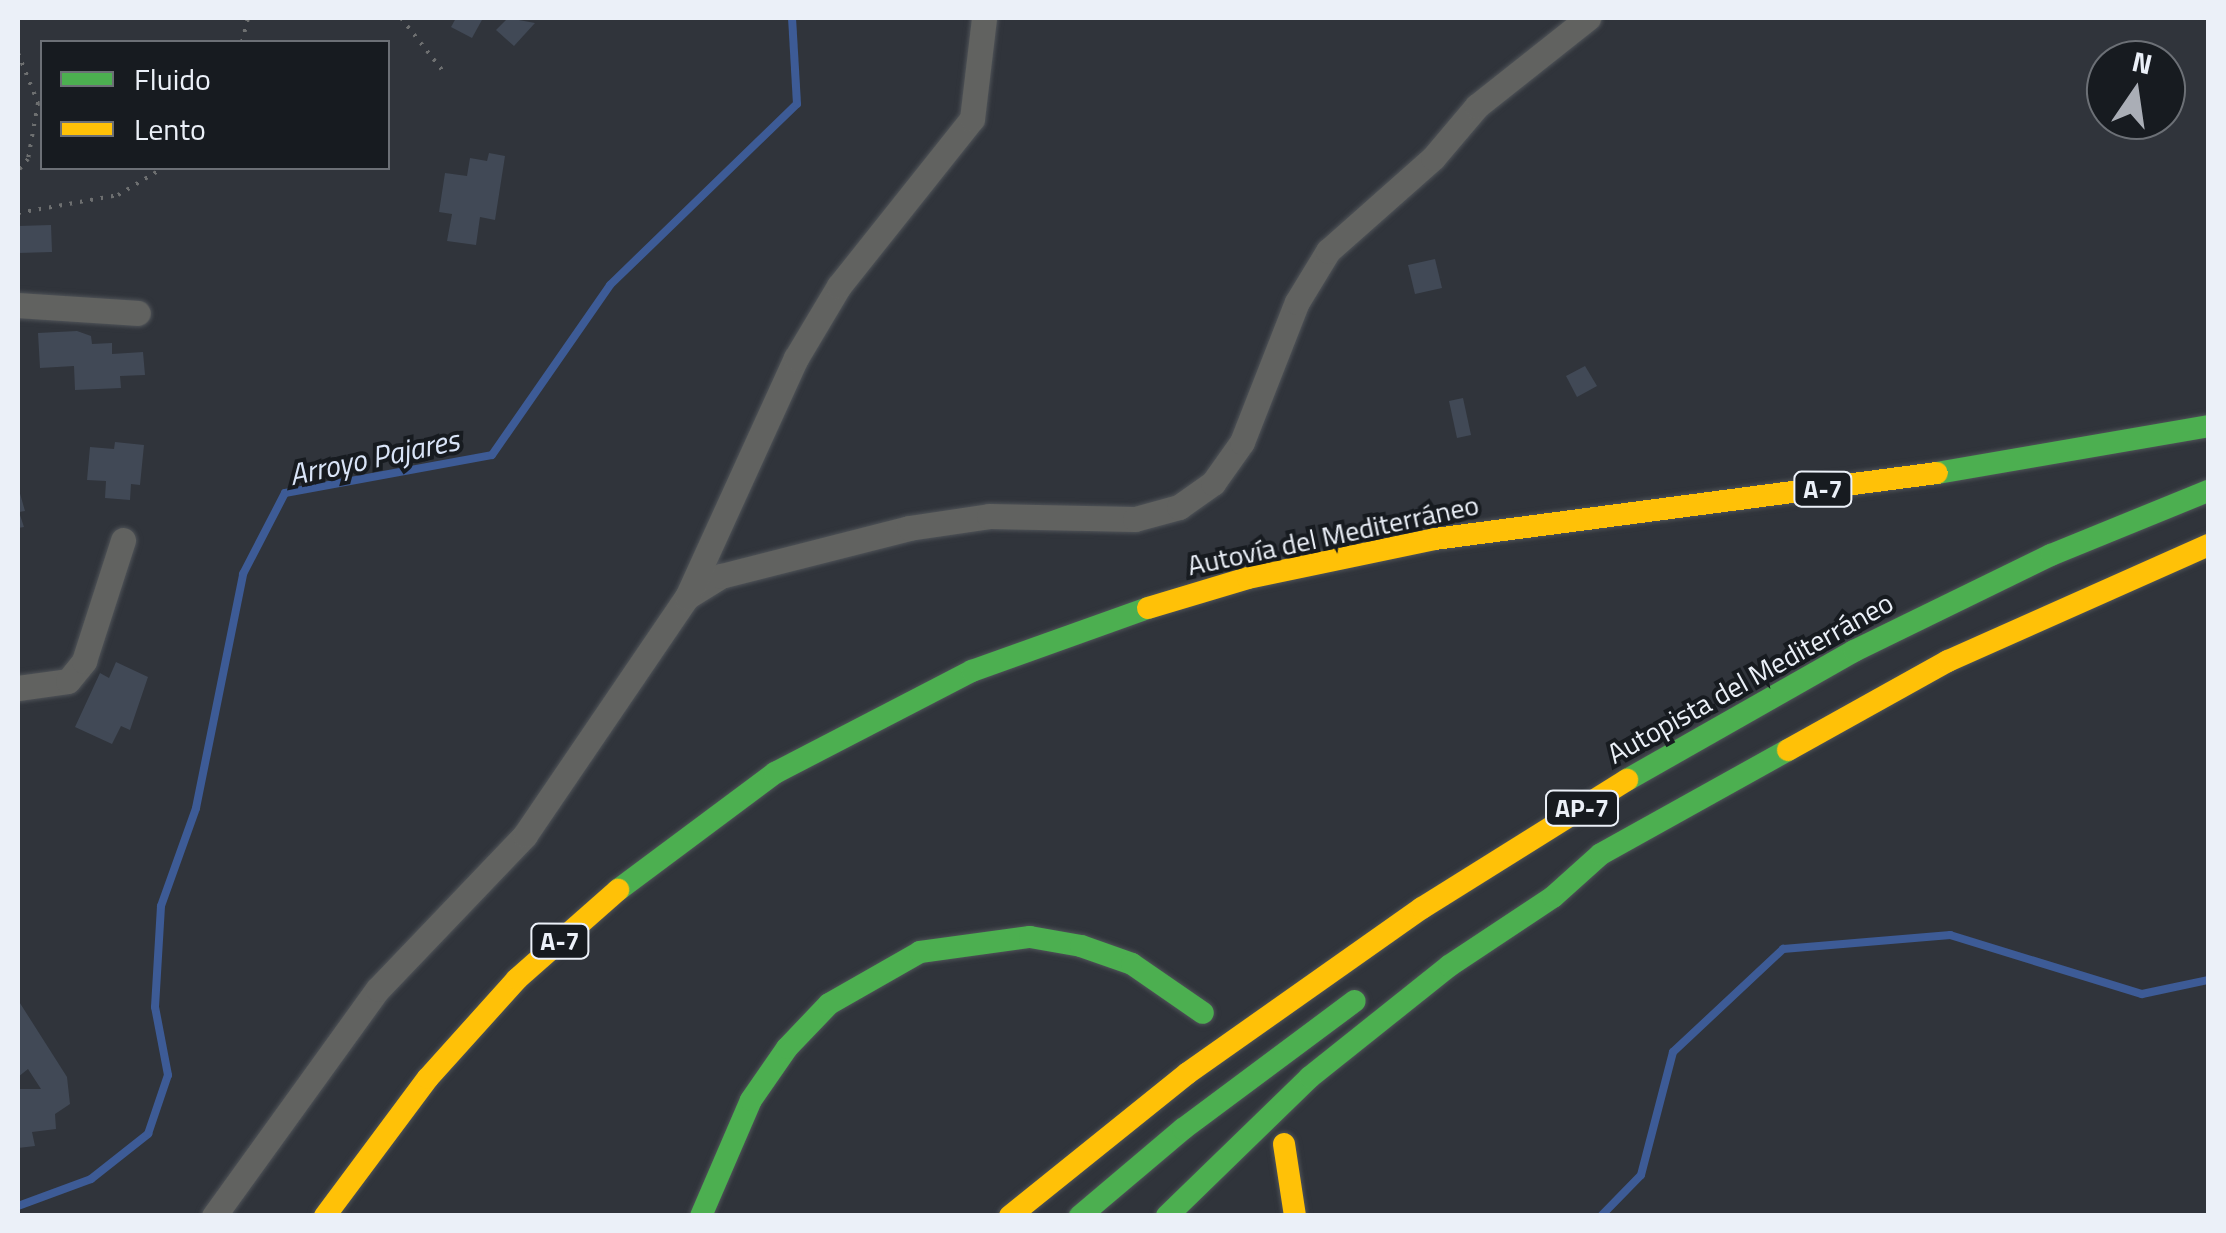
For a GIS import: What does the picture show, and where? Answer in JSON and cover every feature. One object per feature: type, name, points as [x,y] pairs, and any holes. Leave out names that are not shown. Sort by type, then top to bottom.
[{"type":"highway","name":"Autovía del Mediterráneo","points":[[325,1216],[428,1078],[516,979],[639,872],[776,773],[972,671],[1113,618],[1248,578],[1435,539],[2018,462],[2208,426]]},
{"type":"highway","name":"Autopista del Mediterráneo","points":[[1010,1216],[1188,1073],[1406,919],[1656,762],[1854,651],[2051,555],[2208,491]]},
{"type":"highway","points":[[1167,1216],[1310,1077],[1449,966],[1553,897],[1601,854],[1948,660],[2208,545]]},
{"type":"highway","name":"AP-7","points":[[1414,962],[1538,878],[1601,854]]},
{"type":"highway","points":[[701,1216],[751,1100],[787,1048],[828,1004],[920,952],[1030,937],[1081,946],[1132,964],[1203,1013]]},
{"type":"highway","points":[[1080,1216],[1183,1129],[1382,982]]},
{"type":"highway","points":[[1284,1144],[1295,1216]]},
{"type":"street","points":[[214,1216],[378,989],[558,793],[687,597],[796,358],[839,286],[972,118],[984,18]]},
{"type":"street","points":[[687,597],[721,576],[908,528],[989,516],[1135,519],[1179,507],[1213,484],[1242,442],[1297,302],[1328,251],[1433,158],[1478,106],[1588,18]]},
{"type":"street","points":[[18,305],[138,313]]},
{"type":"street","points":[[18,688],[68,681],[84,661],[123,540]]},
{"type":"path","points":[[402,18],[446,76]]},
{"type":"path","points":[[18,53],[38,102],[28,159],[18,171]]},
{"type":"path","points":[[18,213],[118,195],[160,170]]},
{"type":"building","points":[[456,18],[483,18],[472,38],[451,27]]},
{"type":"building","points":[[508,18],[535,23],[514,46],[496,30]]},
{"type":"building","points":[[489,153],[505,156],[495,220],[480,217],[476,245],[447,241],[452,214],[439,212],[445,173],[467,176],[470,158],[487,161]]},
{"type":"building","points":[[51,225],[52,252],[18,253],[18,226]]},
{"type":"building","points":[[1435,259],[1442,288],[1415,294],[1408,265]]},
{"type":"building","points":[[77,331],[91,336],[92,344],[112,343],[112,354],[143,352],[145,375],[120,376],[121,388],[75,390],[74,366],[40,368],[38,333]]},
{"type":"building","points":[[1585,366],[1597,386],[1577,397],[1566,376]]},
{"type":"building","points":[[1463,398],[1471,435],[1457,438],[1449,401]]},
{"type":"building","points":[[115,442],[144,445],[140,485],[131,484],[130,500],[105,498],[106,481],[87,480],[90,447],[114,449]]},
{"type":"building","points":[[19,490],[25,511],[19,512],[24,527],[18,528]]},
{"type":"building","points":[[116,662],[148,677],[130,730],[121,726],[112,744],[75,727],[100,673],[109,678]]},
{"type":"building","points":[[18,1000],[67,1077],[70,1104],[55,1114],[56,1129],[32,1132],[35,1146],[18,1148],[18,1089],[41,1089],[28,1069],[18,1077]]},
{"type":"waterway","name":"Arroyo Pajares","points":[[18,1206],[91,1179],[148,1134],[168,1075],[155,1007],[161,906],[196,808],[243,574],[285,493],[492,455],[610,285],[797,104],[792,18]]},
{"type":"waterway","points":[[1601,1216],[1641,1175],[1673,1052],[1783,949],[1950,935],[2142,994],[2208,980]]},
{"type":"traffic: fast","points":[[1937,473],[2208,426]]},
{"type":"traffic: fast","points":[[1627,780],[1854,651],[2051,555],[2208,491]]},
{"type":"traffic: fast","points":[[618,890],[775,773],[972,671],[1148,608]]},
{"type":"traffic: fast","points":[[1167,1216],[1310,1077],[1449,966],[1553,897],[1601,854],[1788,750]]},
{"type":"traffic: fast","points":[[701,1216],[751,1100],[787,1048],[829,1004],[920,952],[1030,937],[1081,946],[1132,964],[1203,1013]]},
{"type":"traffic: fast","points":[[1080,1216],[1183,1129],[1355,1001]]},
{"type":"traffic: slow","points":[[1148,608],[1248,578],[1435,539],[1937,473]]},
{"type":"traffic: slow","points":[[1788,750],[1948,661],[2208,545]]},
{"type":"traffic: slow","points":[[1010,1216],[1188,1073],[1422,908],[1627,780]]},
{"type":"traffic: slow","points":[[325,1216],[428,1078],[517,979],[618,890]]},
{"type":"traffic: slow","points":[[1284,1144],[1295,1216]]}]
